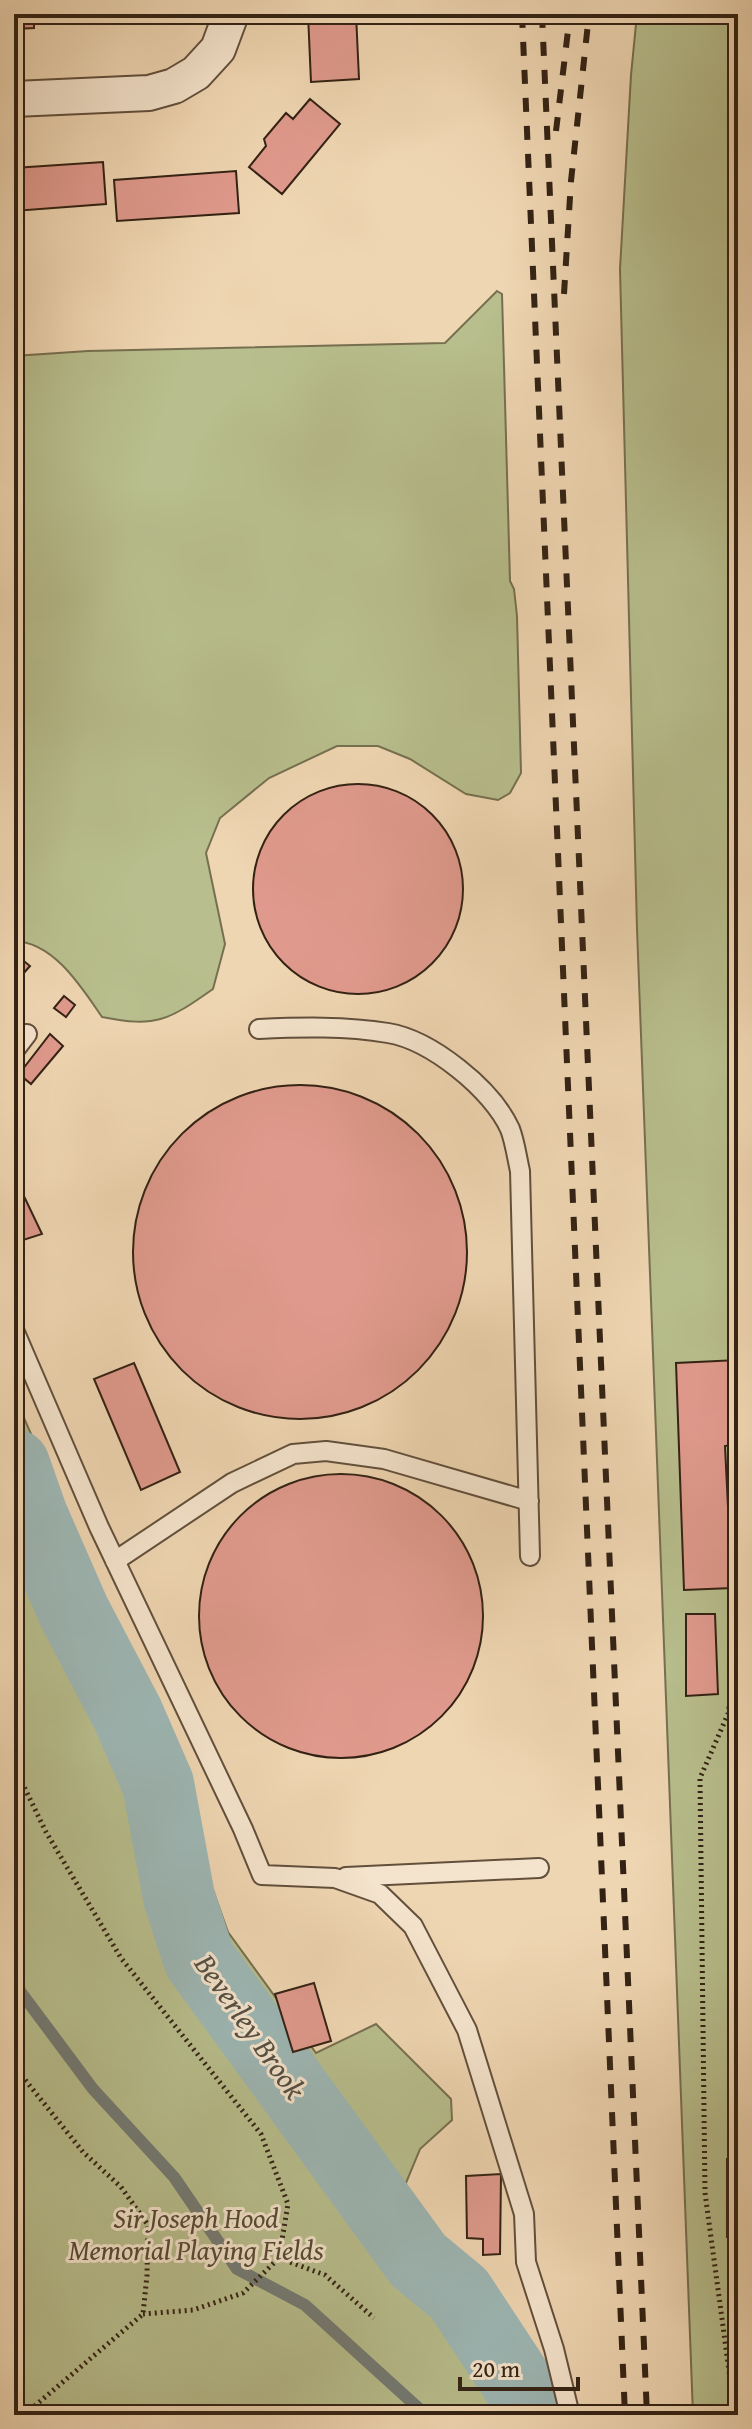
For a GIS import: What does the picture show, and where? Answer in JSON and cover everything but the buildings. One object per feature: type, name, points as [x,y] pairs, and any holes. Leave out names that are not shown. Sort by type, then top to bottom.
[{"type":"street","points":[[14,99],[149,93],[174,86],[196,73],[218,49],[231,14]]},
{"type":"lane","points":[[259,1029],[305,1026],[391,1033],[437,1053],[481,1087],[510,1129],[520,1171],[530,1556]]},
{"type":"lane","points":[[14,1051],[27,1034]]},
{"type":"lane","points":[[14,1330],[115,1561],[262,1875],[335,1878],[539,1868]]},
{"type":"lane","points":[[115,1561],[232,1483],[293,1454],[326,1451],[384,1459],[529,1501]]},
{"type":"lane","points":[[335,1878],[380,1894],[413,1926],[467,2030],[524,2214],[526,2262],[554,2349],[570,2415]]},
{"type":"path","points":[[735,2415],[705,2193],[700,1778],[728,1714],[738,1646]]},
{"type":"path","points":[[14,1766],[46,1832],[121,1958],[261,2134],[288,2204],[279,2258],[243,2293],[193,2310],[143,2314],[24,2415]]},
{"type":"path","points":[[14,2066],[83,2152],[121,2187],[148,2225],[143,2314]]},
{"type":"path","points":[[279,2258],[325,2275],[374,2318]]},
{"type":"green space","points":[[637,14],[738,14],[738,2415],[693,2415],[637,929],[620,269]]},
{"type":"green space","points":[[497,291],[502,294],[510,581],[517,616],[521,773],[510,793],[498,800],[466,794],[410,759],[378,746],[337,746],[269,778],[220,818],[206,853],[225,944],[213,989],[185,1008],[161,1019],[136,1022],[102,1017],[66,968],[42,949],[14,941],[14,356],[88,351],[445,343]]},
{"type":"green space","name":"Sir Joseph Hood Memorial Playing Fields","points":[[14,1395],[75,1535],[193,1834],[228,1932],[316,2053],[376,2024],[451,2099],[452,2120],[420,2149],[403,2190],[529,2349],[552,2415],[14,2415]]},
{"type":"waterway","name":"Beverley Brook","points":[[14,1465],[32,1516],[74,1612],[128,1715],[158,1784],[179,1897],[199,1959],[418,2260],[459,2294],[530,2402]]},
{"type":"waterway","points":[[14,1983],[93,2089],[174,2177],[237,2269],[305,2305],[426,2415]]},
{"type":"waterway","points":[[485,2415],[530,2402]]},
{"type":"railway","points":[[522,14],[625,2415]]},
{"type":"railway","points":[[542,14],[647,2415]]},
{"type":"railway","points":[[556,131],[570,14]]},
{"type":"railway","points":[[564,294],[571,181],[589,14]]}]
